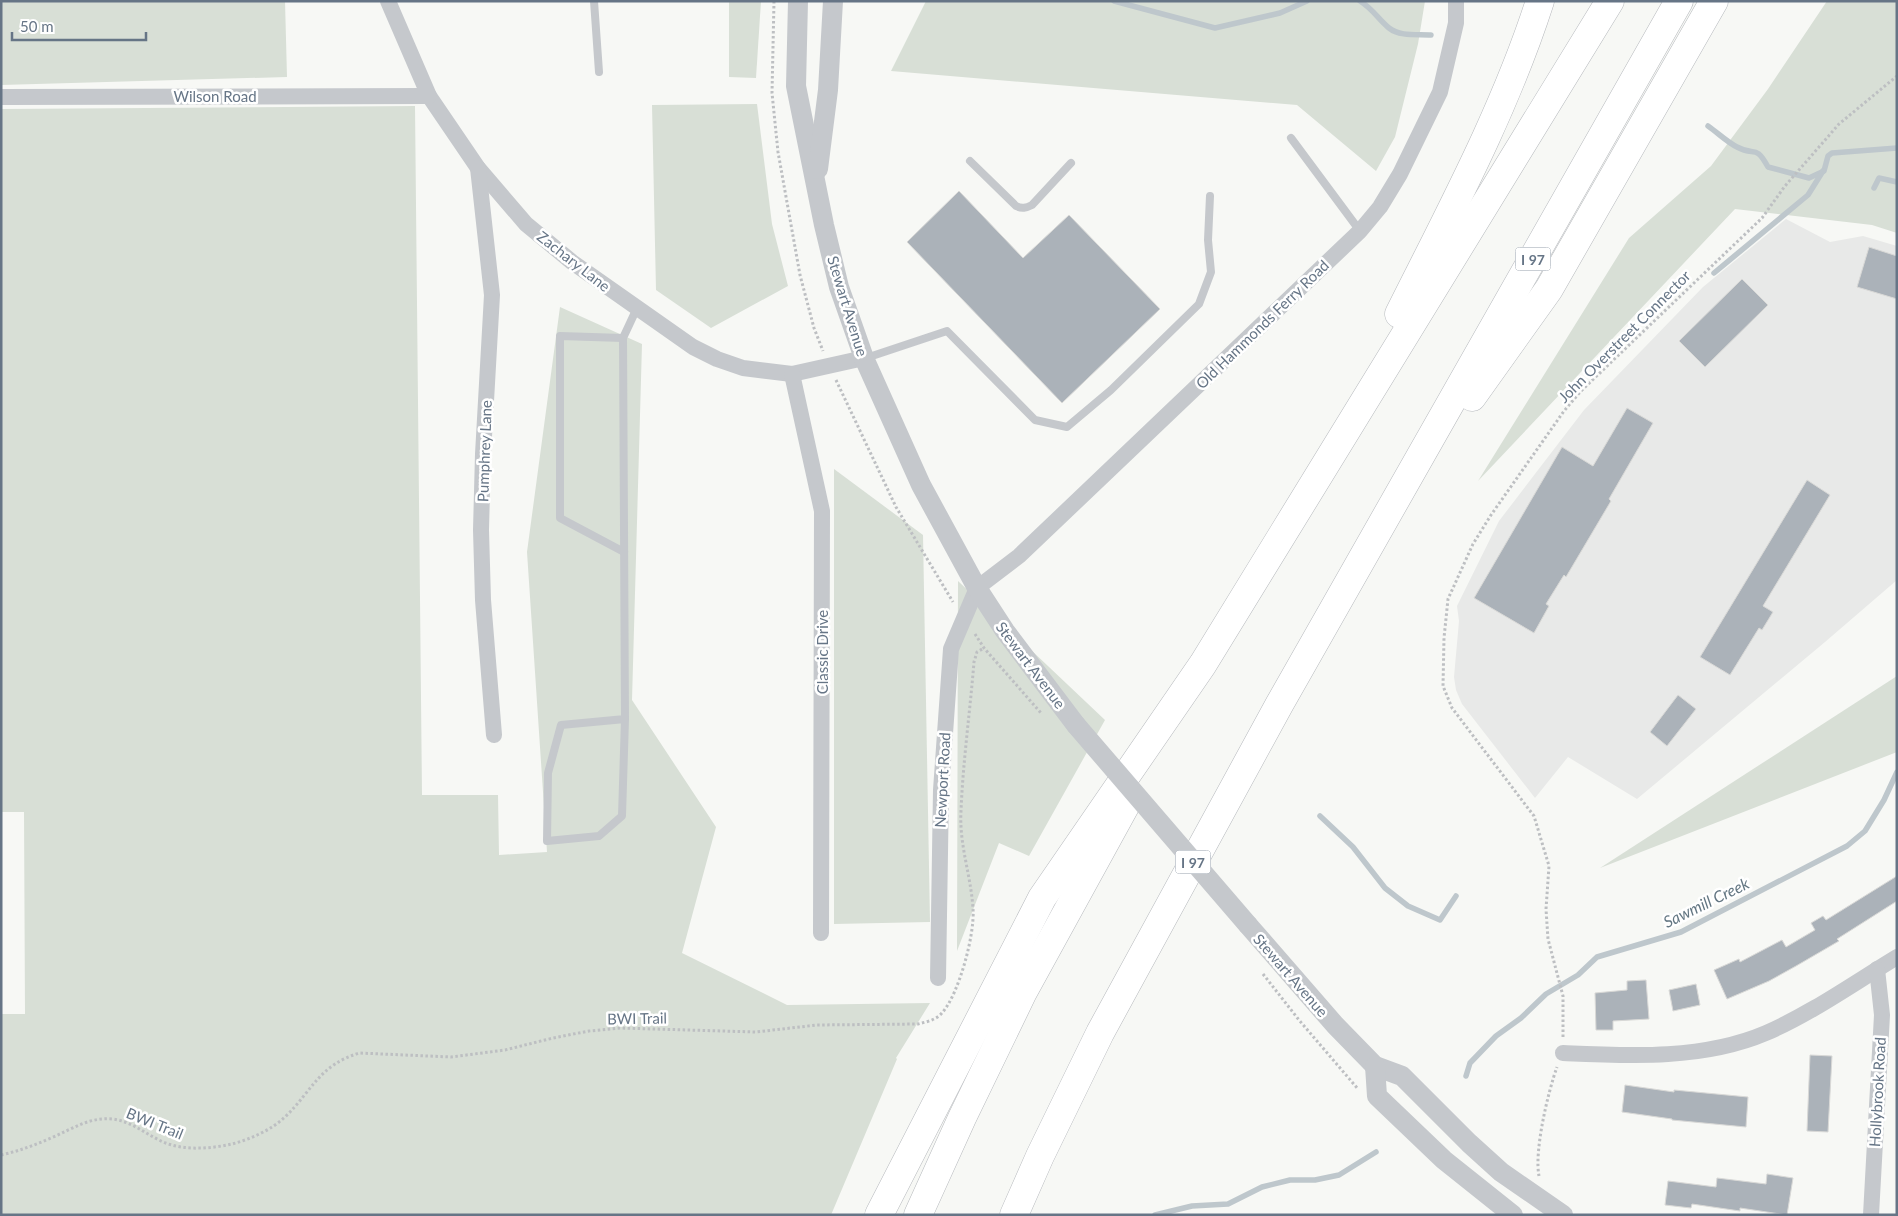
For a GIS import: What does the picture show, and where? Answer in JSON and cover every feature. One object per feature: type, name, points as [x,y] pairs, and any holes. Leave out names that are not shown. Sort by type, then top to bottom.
[{"type":"highway","points":[[1321,472],[1481,150],[1533,23],[1540,1]]},
{"type":"highway","points":[[918,1215],[962,1118],[1023,992],[1203,664],[1610,1]]},
{"type":"highway","name":"I 97","points":[[1014,1215],[1044,1148],[1100,1033],[1279,706],[1679,1]]},
{"type":"highway","points":[[1386,516],[1549,289],[1714,1]]},
{"type":"highway","points":[[879,1215],[1042,898],[1203,664]]},
{"type":"street","name":"Zachary Lane","points":[[388,1],[430,96],[478,168],[526,224],[572,262],[693,347],[717,359],[743,368],[792,374],[864,358]]},
{"type":"street","name":"Stewart Avenue","points":[[798,1],[796,86],[839,287],[864,358],[921,485],[977,588],[1005,631],[1076,725],[1335,1026],[1375,1066],[1402,1076],[1501,1172],[1563,1215]]},
{"type":"street","name":"Stewart Avenue","points":[[816,186],[828,90],[833,1]]},
{"type":"street","name":"Old Hammonds Ferry Road","points":[[977,588],[1019,556],[1360,231],[1380,208],[1400,174],[1440,92],[1456,23],[1456,1]]},
{"type":"street","name":"Wilson Road","points":[[1,96],[430,96]]},
{"type":"street","name":"Pumphrey Lane","points":[[478,168],[492,295],[483,454],[481,530],[483,600],[494,735]]},
{"type":"street","name":"Classic Drive","points":[[792,374],[822,512],[821,933]]},
{"type":"street","name":"Newport Road","points":[[938,978],[940,790],[951,649],[977,588]]},
{"type":"street","points":[[1563,1053],[1650,1054],[1718,1047],[1743,1041],[1765,1034],[1788,1022],[1897,957]]},
{"type":"street","name":"Hollybrook Road","points":[[1870,1215],[1882,1016],[1877,969]]},
{"type":"street","points":[[1375,1066],[1376,1096],[1444,1160],[1513,1215]]},
{"type":"lane","points":[[594,1],[599,72]]},
{"type":"lane","points":[[1291,138],[1360,231]]},
{"type":"lane","points":[[970,161],[1016,206],[1021,208],[1027,208],[1032,205],[1071,163]]},
{"type":"lane","points":[[864,358],[947,331],[1036,420],[1067,427],[1111,390],[1200,304],[1210,272],[1208,240],[1210,196]]},
{"type":"lane","points":[[625,719],[561,725],[548,774],[547,841],[600,836],[622,816],[625,719],[623,338],[637,308]]},
{"type":"lane","points":[[623,338],[560,336],[560,518],[624,552]]},
{"type":"path","name":"John Overstreet Connector","points":[[1543,1183],[1538,1175],[1539,1147],[1551,1084],[1563,1053],[1563,996],[1548,938],[1546,909],[1548,866],[1534,816],[1452,708],[1446,696],[1443,675],[1448,599],[1470,552],[1491,515],[1564,410],[1606,366],[1762,218],[1785,186],[1839,124],[1897,76]]},
{"type":"path","name":"BWI Trail","points":[[1,1155],[18,1151],[96,1119],[114,1119],[130,1124],[161,1141],[175,1146],[191,1148],[231,1144],[253,1137],[271,1128],[285,1117],[317,1078],[345,1058],[359,1053],[451,1057],[505,1050],[553,1038],[620,1028],[756,1032],[817,1025],[918,1024],[931,1020],[941,1015],[956,987],[967,955],[972,928],[974,911],[961,837],[961,810],[976,652],[984,648],[1047,720]]},
{"type":"shaded area","points":[[1,1],[285,1],[287,77],[1,85]]},
{"type":"shaded area","points":[[729,1],[761,1],[756,78],[729,77]]},
{"type":"shaded area","points":[[926,1],[1425,1],[1418,44],[1395,137],[1376,171],[1297,105],[891,71]]},
{"type":"shaded area","points":[[1827,1],[1897,1],[1897,233],[1872,225],[1735,209],[1478,481],[1629,238],[1711,166],[1768,89]]},
{"type":"shaded area","points":[[757,104],[772,224],[788,286],[711,328],[656,290],[652,105]]},
{"type":"shaded area","points":[[415,106],[422,795],[498,795],[499,855],[547,852],[527,552],[560,307],[642,344],[632,700],[716,827],[682,953],[787,1005],[930,1003],[896,1058],[831,1215],[1,1215],[1,1014],[25,1014],[24,812],[1,812],[1,109]]},
{"type":"shaded area","points":[[1786,219],[1830,242],[1863,236],[1897,246],[1897,580],[1637,799],[1568,757],[1535,798],[1462,704],[1456,690],[1454,677],[1459,621],[1457,606],[1499,521],[1584,410],[1703,287]]},
{"type":"shaded area","points":[[834,469],[923,535],[930,922],[834,924]]},
{"type":"shaded area","points":[[958,581],[1105,720],[1029,856],[999,843],[957,951]]},
{"type":"shaded area","points":[[1897,676],[1897,752],[1600,868]]},
{"type":"building","points":[[959,191],[1023,258],[1069,215],[1160,309],[1062,403],[907,242]]},
{"type":"building","points":[[1869,247],[1897,256],[1897,299],[1857,287]]},
{"type":"building","points":[[1742,279],[1768,305],[1705,367],[1679,341]]},
{"type":"building","points":[[1627,408],[1653,423],[1609,499],[1611,501],[1566,577],[1564,575],[1546,604],[1549,606],[1534,633],[1474,598],[1562,447],[1593,466]]},
{"type":"building","points":[[1807,480],[1830,495],[1763,606],[1773,612],[1762,630],[1759,628],[1730,675],[1700,657]]},
{"type":"building","points":[[1678,695],[1696,709],[1667,746],[1650,732]]},
{"type":"building","points":[[1897,876],[1897,901],[1837,939],[1839,941],[1796,966],[1769,981],[1727,999],[1714,970],[1739,959],[1740,962],[1782,940],[1786,947],[1815,930],[1811,923],[1823,916],[1826,920]]},
{"type":"building","points":[[1646,980],[1649,1019],[1613,1021],[1613,1030],[1596,1030],[1595,993],[1627,990],[1627,981]]},
{"type":"building","points":[[1696,984],[1700,1005],[1673,1011],[1669,990]]},
{"type":"building","points":[[1810,1055],[1832,1056],[1828,1132],[1807,1131]]},
{"type":"building","points":[[1625,1085],[1674,1092],[1674,1090],[1748,1097],[1746,1127],[1672,1120],[1622,1112]]},
{"type":"building","points":[[1767,1174],[1793,1178],[1787,1215],[1740,1208],[1740,1211],[1692,1204],[1691,1208],[1665,1205],[1668,1181],[1716,1187],[1717,1178],[1766,1184]]},
{"type":"waterway","points":[[1114,1],[1215,28],[1280,13],[1307,1]]},
{"type":"waterway","points":[[1360,1],[1393,31],[1404,34],[1431,35]]},
{"type":"waterway","points":[[1708,126],[1737,147],[1760,155],[1768,167],[1809,178],[1824,171],[1828,156],[1832,153],[1897,148]]},
{"type":"waterway","points":[[1714,273],[1808,195],[1823,171]]},
{"type":"waterway","points":[[1874,188],[1879,178],[1897,182]]},
{"type":"waterway","name":"Sawmill Creek","points":[[1466,1076],[1470,1063],[1496,1036],[1521,1018],[1546,994],[1578,975],[1597,957],[1681,932],[1847,846],[1865,831],[1884,800],[1897,772]]},
{"type":"waterway","points":[[1320,816],[1353,847],[1385,888],[1408,906],[1440,920],[1456,896]]},
{"type":"waterway","name":"Sawmill Creek","points":[[1155,1215],[1192,1206],[1228,1204],[1262,1187],[1290,1180],[1315,1180],[1339,1175],[1376,1152]]}]
